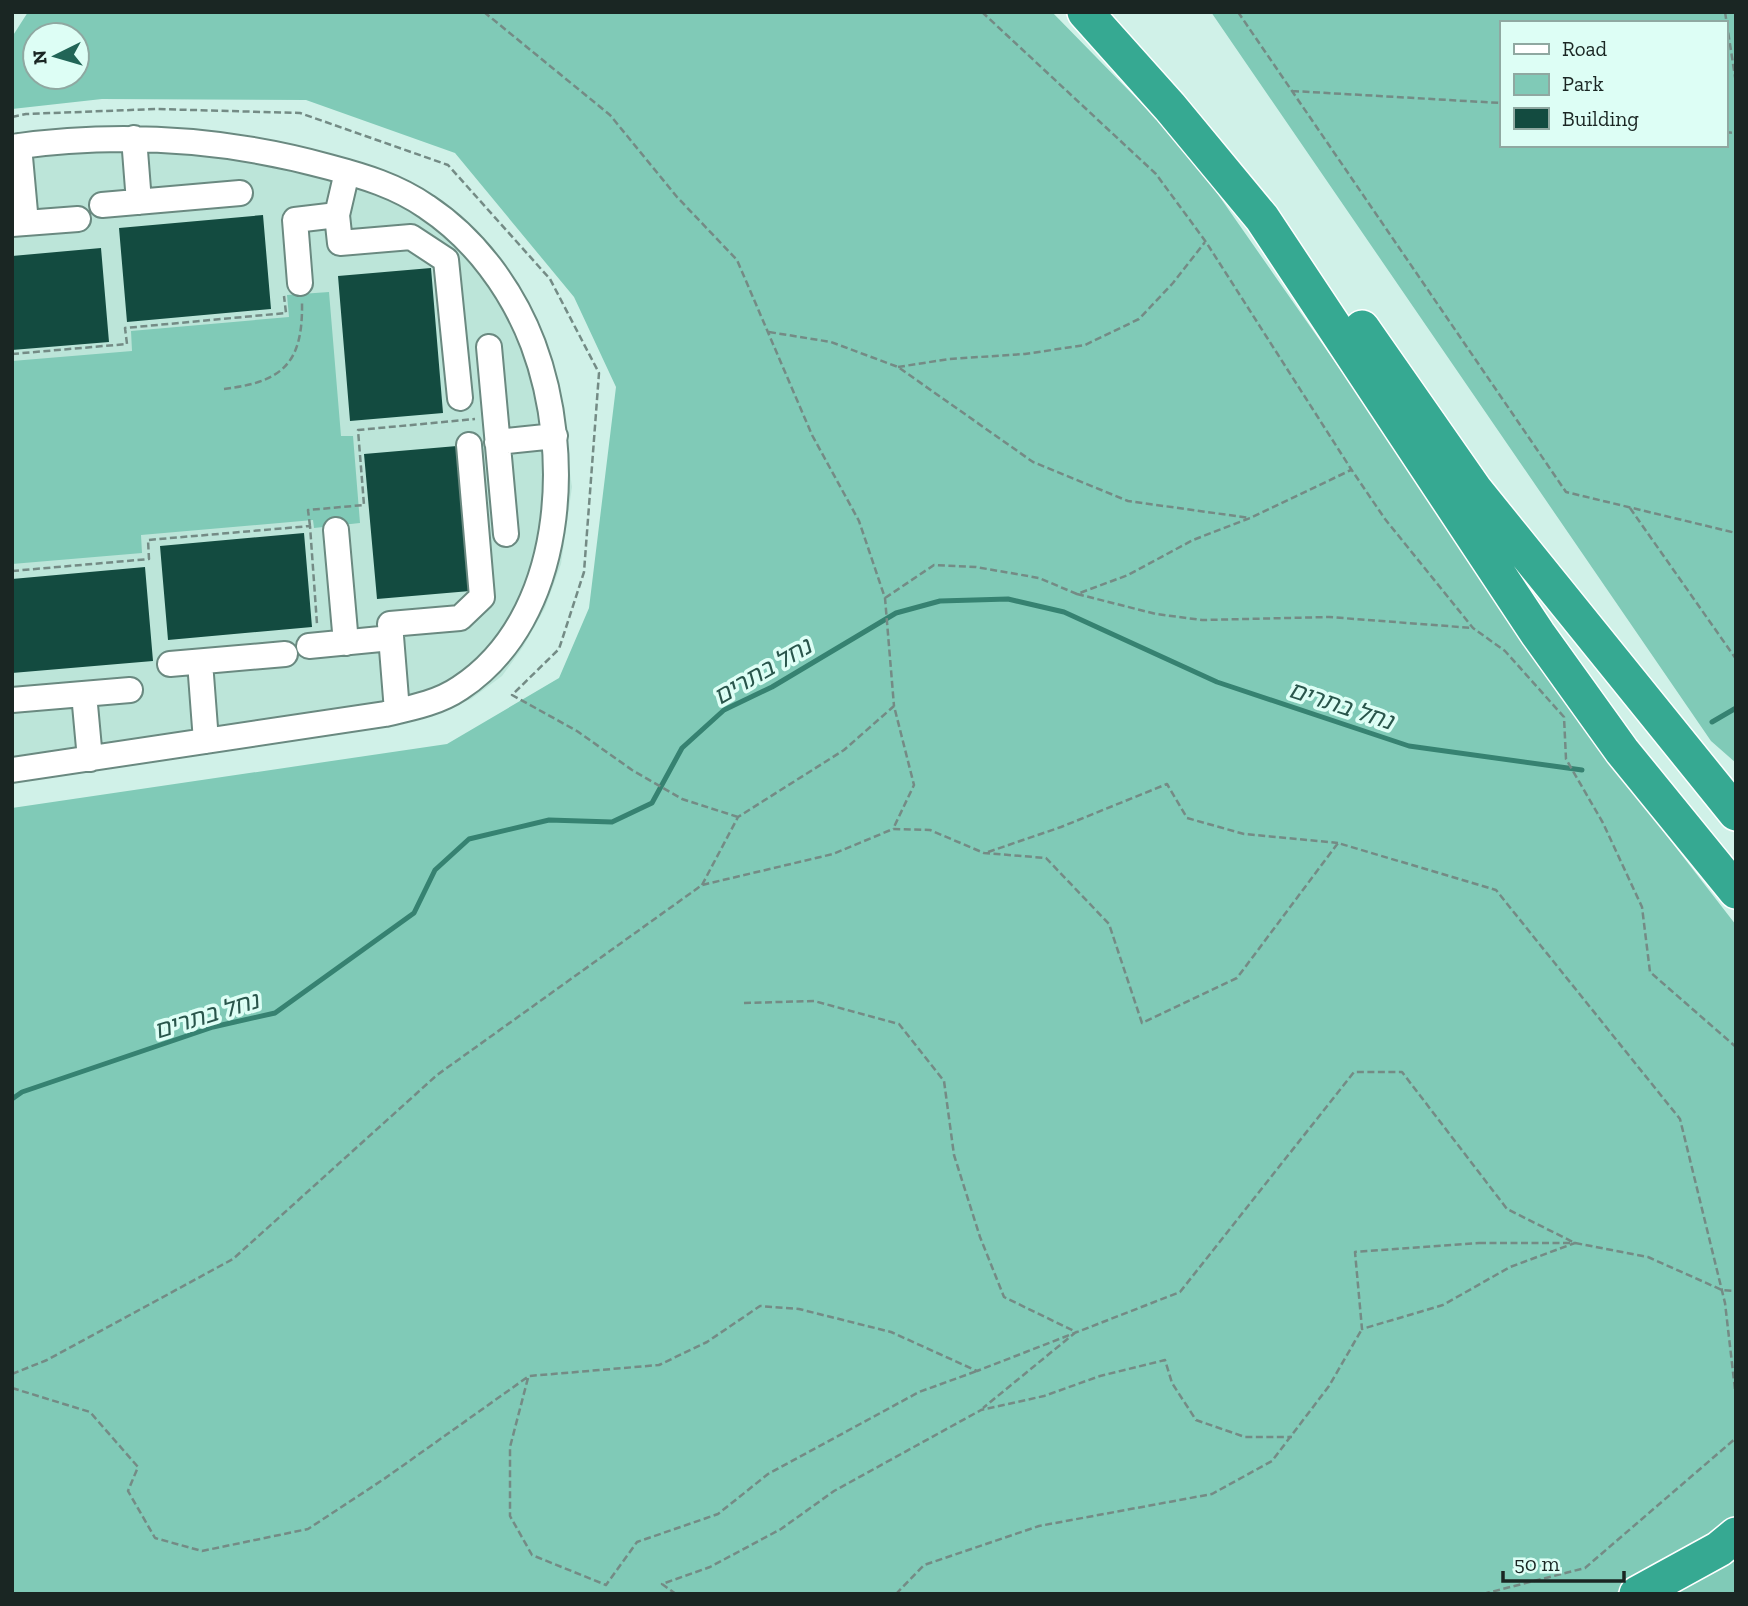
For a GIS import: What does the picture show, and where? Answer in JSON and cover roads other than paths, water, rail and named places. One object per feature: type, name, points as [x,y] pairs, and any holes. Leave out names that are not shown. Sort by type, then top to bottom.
[{"type":"highway","points":[[1085,12],[1170,107],[1262,218],[1538,634],[1622,751],[1736,891]]},
{"type":"highway","points":[[1109,12],[1155,57],[1265,188],[1475,490],[1736,813]]},
{"type":"highway","points":[[1637,1594],[1719,1549],[1736,1535]]},
{"type":"street","points":[[134,138],[139,202]]},
{"type":"street","points":[[12,770],[397,711],[424,705],[458,690],[489,666],[514,635],[534,596],[548,550],[555,497],[555,436],[546,388],[533,343],[513,302],[489,265],[460,232],[426,206],[388,186],[347,172],[304,160],[220,144],[134,138],[16,147],[19,224],[78,219]]},
{"type":"street","points":[[347,172],[337,215],[340,243],[411,237],[446,260],[460,398]]},
{"type":"street","points":[[102,205],[240,193]]},
{"type":"street","points":[[301,287],[295,220],[337,215]]},
{"type":"street","points":[[489,347],[506,534]]},
{"type":"street","points":[[498,442],[555,436]]},
{"type":"street","points":[[397,711],[390,624],[460,618],[482,597],[469,445]]},
{"type":"street","points":[[336,530],[346,643]]},
{"type":"street","points":[[314,645],[391,638]]},
{"type":"street","points":[[170,664],[285,654]]},
{"type":"street","points":[[200,662],[205,741]]},
{"type":"street","points":[[12,701],[130,690]]},
{"type":"street","points":[[84,694],[90,759]]},
{"type":"waterway","name":"נחל בתרים","points":[[12,1099],[22,1092],[213,1027],[275,1013],[414,913],[435,870],[469,839],[549,820],[612,822],[652,803],[682,748],[724,710],[772,687],[896,613],[940,601],[1008,599],[1064,612],[1217,682],[1409,746],[1582,770]]},
{"type":"waterway","name":"נחל בתרים","points":[[1712,722],[1736,708]]}]
